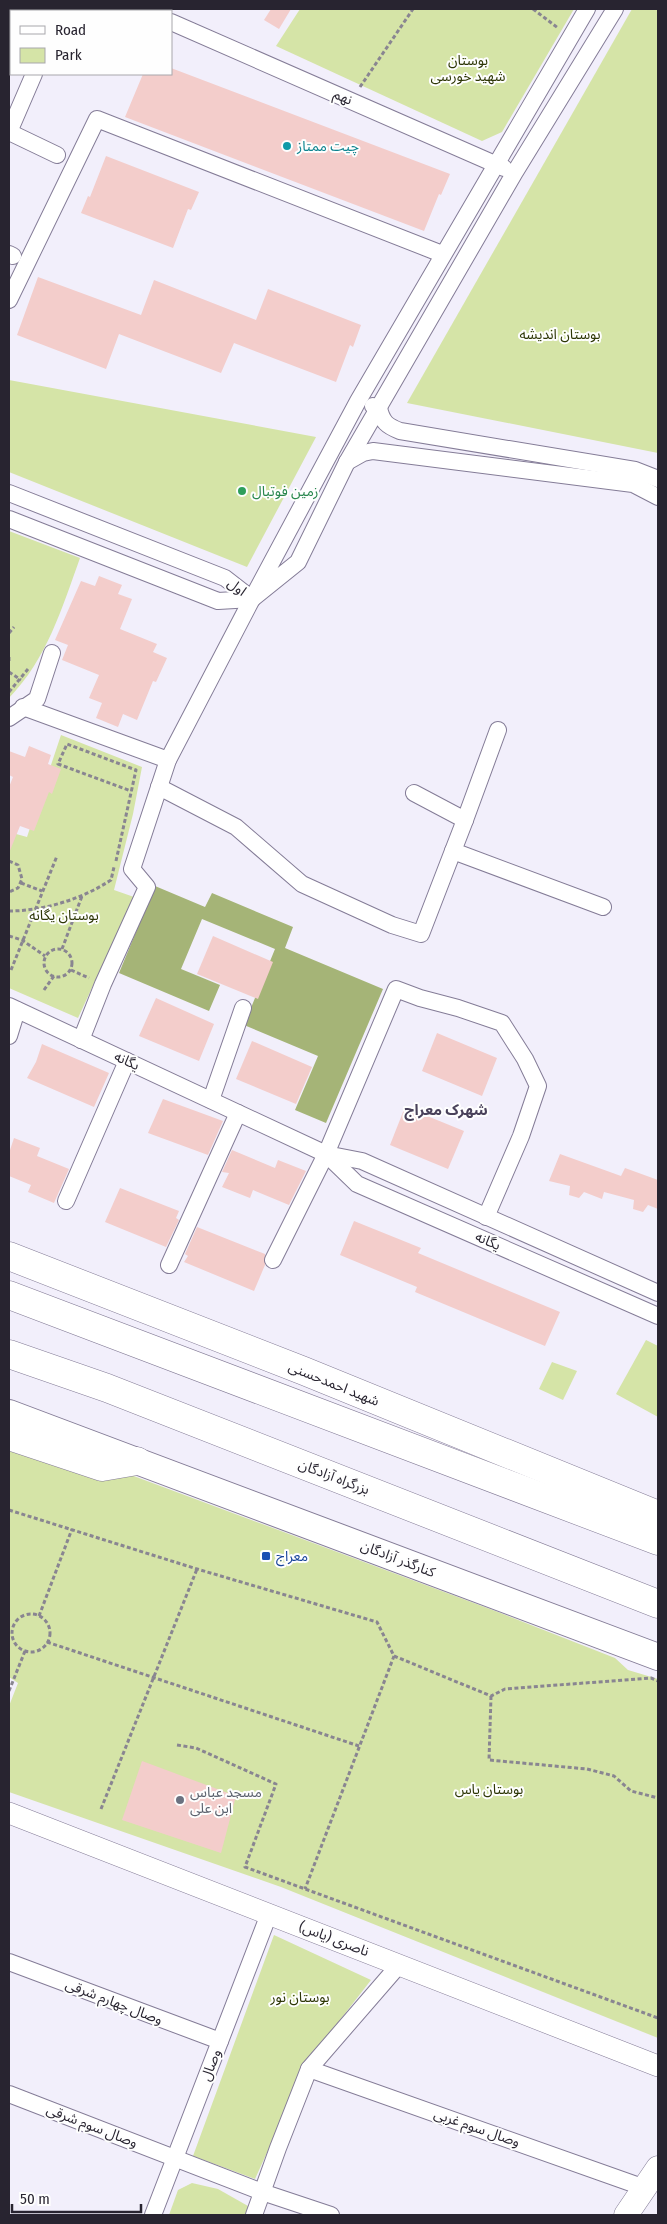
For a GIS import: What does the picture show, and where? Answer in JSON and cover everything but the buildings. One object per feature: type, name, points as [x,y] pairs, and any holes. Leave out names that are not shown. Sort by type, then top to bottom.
[{"type":"highway","name":"شهید احمدحسنی","points":[[9,1256],[304,1371],[658,1515]]},
{"type":"highway","points":[[9,1295],[658,1541]]},
{"type":"highway","name":"بزرگراه آزادگان","points":[[9,1354],[107,1388],[658,1604]]},
{"type":"highway","points":[[9,1436],[102,1467],[137,1461]]},
{"type":"main road","name":"کنارگذر آزادگان","points":[[9,1413],[658,1657]]},
{"type":"main road","points":[[626,2215],[658,2168]]},
{"type":"street","points":[[81,1040],[147,887],[132,869],[168,760],[358,401],[442,254],[587,9]]},
{"type":"street","points":[[252,599],[298,562],[347,462],[515,172],[615,9]]},
{"type":"street","name":"نهم","points":[[172,22],[515,172]]},
{"type":"street","points":[[34,75],[9,132],[57,155]]},
{"type":"street","points":[[9,300],[97,119],[442,254]]},
{"type":"street","points":[[358,401],[379,408]]},
{"type":"street","points":[[379,408],[381,420],[400,431],[635,470],[658,479]]},
{"type":"street","points":[[347,462],[373,451],[382,452],[633,484],[658,497]]},
{"type":"street","name":"اول","points":[[9,493],[225,578],[252,599]]},
{"type":"street","name":"اول","points":[[9,519],[218,601],[252,599]]},
{"type":"street","points":[[9,718],[37,699],[52,653]]},
{"type":"street","points":[[23,707],[168,760]]},
{"type":"street","points":[[158,786],[236,827],[302,884],[392,925],[421,934],[498,730]]},
{"type":"street","points":[[414,793],[465,820]]},
{"type":"street","points":[[453,851],[602,907]]},
{"type":"street","points":[[273,1260],[326,1154],[396,990],[502,1023],[525,1059],[538,1086],[521,1136],[486,1217]]},
{"type":"street","points":[[9,1036],[13,1008]]},
{"type":"street","name":"یگانه","points":[[13,1008],[326,1154],[362,1161],[658,1293]]},
{"type":"street","points":[[211,1100],[243,1008]]},
{"type":"street","points":[[66,1201],[127,1061]]},
{"type":"street","points":[[169,1265],[238,1113]]},
{"type":"street","name":"یگانه","points":[[326,1154],[357,1184],[658,1316]]},
{"type":"street","name":"ناصری (یاس)","points":[[9,1813],[658,2066]]},
{"type":"street","name":"وصال","points":[[153,2215],[269,1914]]},
{"type":"street","name":"وصال چهارم شرقی","points":[[9,1962],[220,2042]]},
{"type":"street","points":[[254,2215],[309,2069],[399,1965]]},
{"type":"street","name":"وصال سوم غربی","points":[[309,2069],[645,2188]]},
{"type":"street","name":"وصال سوم شرقی","points":[[9,2094],[176,2157],[262,2192],[331,2215]]},
{"type":"path","points":[[350,100],[413,9]]},
{"type":"path","points":[[533,9],[570,36]]},
{"type":"path","points":[[9,633],[14,627]]},
{"type":"path","points":[[9,657],[9,663]]},
{"type":"path","points":[[9,692],[31,664]]},
{"type":"path","points":[[9,672],[20,680]]},
{"type":"path","points":[[9,911],[34,909],[83,895],[111,880],[136,770],[67,744],[58,764],[131,791]]},
{"type":"path","points":[[11,970],[57,856]]},
{"type":"path","points":[[9,861],[21,869],[21,884],[9,892]]},
{"type":"path","points":[[21,884],[42,892]]},
{"type":"path","points":[[62,949],[83,895]]},
{"type":"path","points":[[9,936],[22,940],[45,956]]},
{"type":"path","points":[[52,949],[62,949],[70,954],[72,959],[71,970],[62,976],[54,976],[44,966],[45,956],[52,949]]},
{"type":"path","points":[[44,990],[54,976]]},
{"type":"path","points":[[9,1510],[197,1569],[377,1622],[394,1656],[491,1696],[505,1689],[651,1678],[658,1681]]},
{"type":"path","points":[[39,1616],[72,1529]]},
{"type":"path","points":[[101,1809],[197,1569]]},
{"type":"path","points":[[33,1614],[39,1616],[48,1624],[50,1630],[47,1642],[38,1650],[25,1651],[15,1643],[12,1631],[14,1625],[22,1616],[33,1614]]},
{"type":"path","points":[[9,1623],[14,1625]]},
{"type":"path","points":[[47,1642],[359,1746]]},
{"type":"path","points":[[9,1691],[25,1651]]},
{"type":"path","points":[[305,1889],[394,1656]]},
{"type":"path","points":[[491,1696],[489,1760],[587,1769],[614,1776],[631,1791],[658,1798]]},
{"type":"path","points":[[177,1745],[196,1748],[276,1784],[245,1867],[658,2018]]},
{"type":"green space","name":"بوستان شهید خورسی","points":[[300,9],[574,9],[502,132],[482,141],[276,46]]},
{"type":"green space","name":"بوستان اندیشه","points":[[632,9],[658,9],[658,453],[407,403]]},
{"type":"green space","points":[[9,380],[316,437],[247,567],[9,472]]},
{"type":"green space","points":[[9,531],[80,558],[60,614],[43,650],[34,667],[9,698]]},
{"type":"green space","name":"بوستان یگانه","points":[[61,735],[142,767],[133,814],[114,890],[134,897],[78,1018],[9,988],[9,832],[27,837]]},
{"type":"green space","points":[[155,886],[205,907],[212,893],[293,927],[285,948],[383,989],[326,1123],[295,1110],[318,1056],[244,1025],[275,949],[202,919],[181,969],[220,985],[209,1011],[119,973]]},
{"type":"green space","points":[[646,1340],[658,1346],[658,1417],[616,1394]]},
{"type":"green space","points":[[552,1362],[577,1371],[563,1400],[539,1389]]},
{"type":"green space","name":"بوستان یاس","points":[[9,1436],[123,1472],[498,1612],[615,1658],[628,1670],[658,1679],[658,2038],[281,1887],[9,1792],[9,1706],[18,1683],[9,1677]]},
{"type":"green space","name":"بوستان نور","points":[[274,1935],[371,1980],[309,2060],[255,2179],[193,2156]]},
{"type":"green space","points":[[192,2183],[218,2189],[248,2206],[245,2215],[169,2215],[178,2190]]},
{"type":"place","name":"چیت ممتاز","points":[[287,146]]},
{"type":"place","name":"زمین فوتبال","points":[[242,491]]},
{"type":"place","name":"معراج","points":[[266,1556]]},
{"type":"place","name":"مسجد عباس ابن علی","points":[[180,1800]]},
{"type":"district","name":"شهرک معراج","points":[[446,1110]]}]
